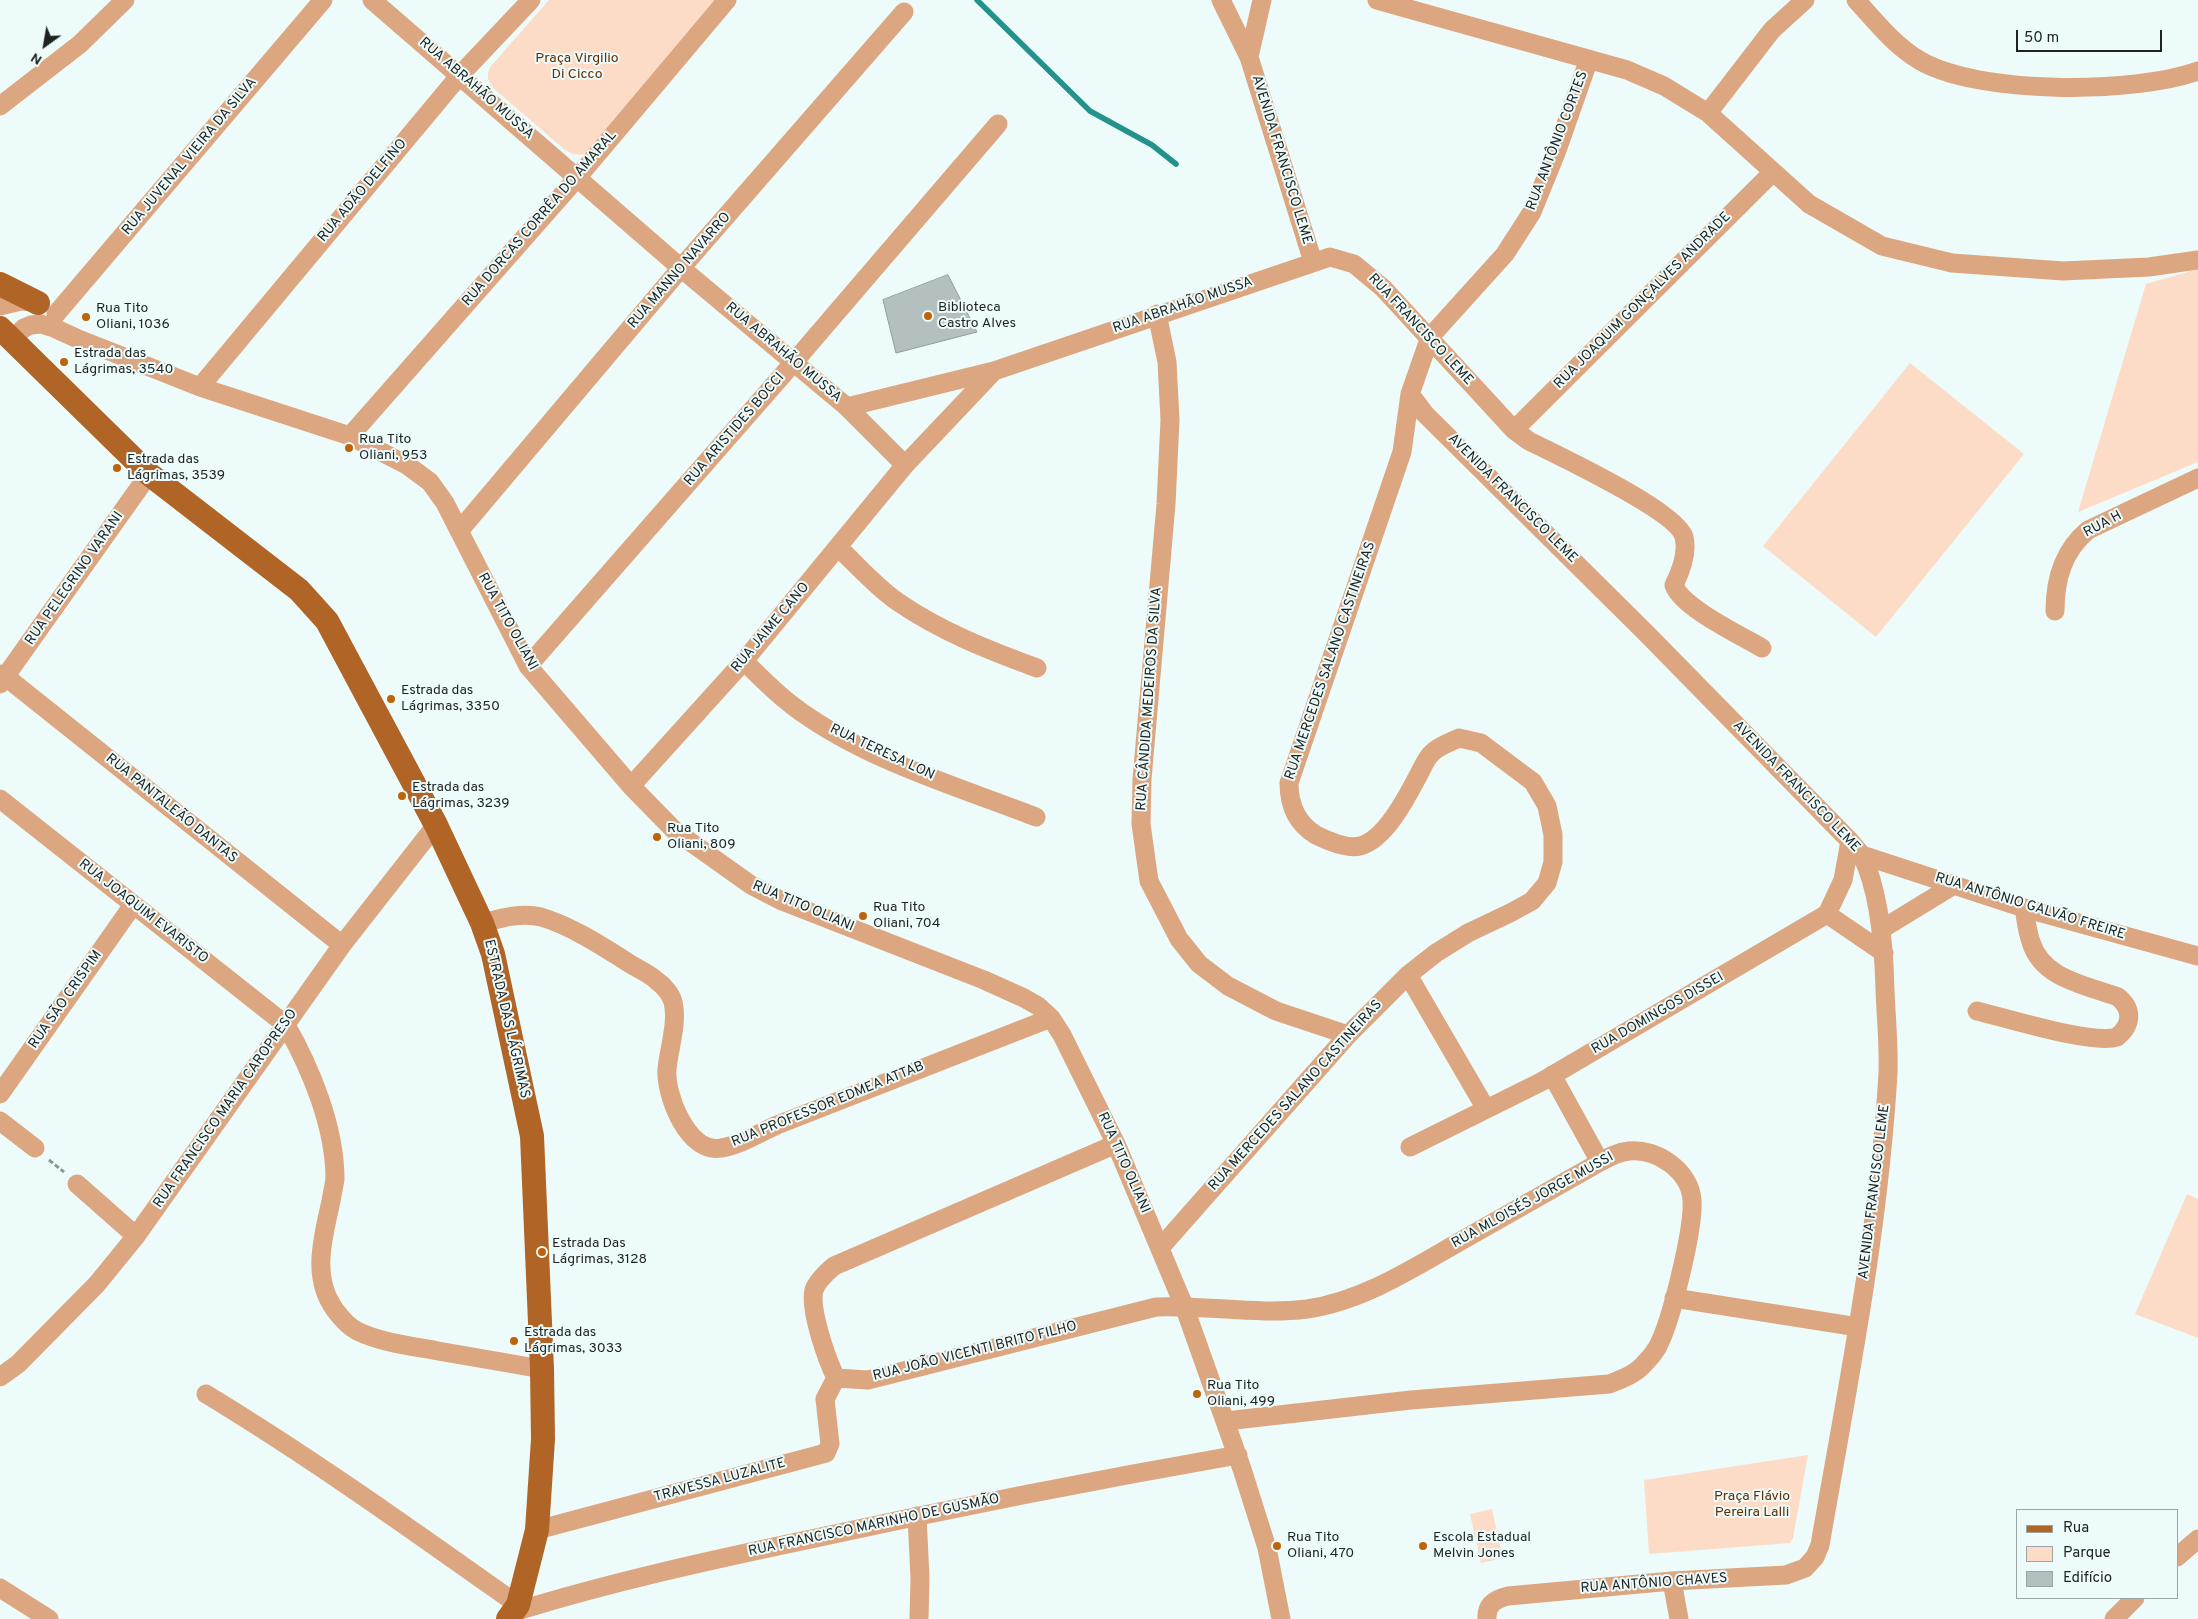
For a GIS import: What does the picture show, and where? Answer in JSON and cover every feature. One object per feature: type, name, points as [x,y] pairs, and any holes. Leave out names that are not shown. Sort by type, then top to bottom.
[{"type":"main road","points":[[0,284],[47,308]]},
{"type":"main road","name":"ESTRADA DAS LÁGRIMAS","points":[[6,333],[149,474],[299,590],[327,621],[436,825],[482,922],[493,954],[532,1136],[542,1369],[543,1439],[537,1530],[513,1612]]},
{"type":"street","points":[[0,106],[80,44],[125,0]]},
{"type":"street","name":"RUA JUVENAL VIEIRA DA SILVA","points":[[47,308],[323,0]]},
{"type":"street","name":"RUA ABRAHÃO MUSSA","points":[[372,0],[681,268],[847,407],[994,370],[1313,262]]},
{"type":"street","name":"RUA ADÃO DELFINO","points":[[200,387],[460,75],[531,0]]},
{"type":"street","name":"RUA DORCAS CORRÊA DO AMARAL","points":[[350,436],[577,178],[727,0]]},
{"type":"street","name":"AVENIDA FRANCISCO LEME","points":[[1221,0],[1249,57],[1313,262]]},
{"type":"street","points":[[1249,57],[1262,0]]},
{"type":"street","points":[[1377,0],[1627,70],[1664,86],[1708,113],[1808,204],[1882,246],[1952,263],[2063,271],[2149,267],[2198,260]]},
{"type":"street","points":[[1708,113],[1772,30],[1805,0]]},
{"type":"street","points":[[1856,0],[1892,41],[1919,60],[1952,74],[2022,86],[2092,87],[2154,82],[2198,71]]},
{"type":"street","name":"RUA MANNO NAVARRO","points":[[459,532],[681,268],[904,12]]},
{"type":"street","name":"RUA ANTÔNIO CORTES","points":[[1410,394],[1430,337],[1505,254],[1532,212],[1556,153],[1588,59]]},
{"type":"street","name":"RUA ARISTIDES BOCCI","points":[[528,666],[794,362],[998,124]]},
{"type":"street","name":"RUA JOAQUIM GONÇALVES ANDRADE","points":[[1514,430],[1773,172]]},
{"type":"street","name":"RUA FRANCISCO LEME","points":[[1313,262],[1330,257],[1354,264],[1363,269],[1430,337],[1514,430],[1529,441],[1650,505],[1675,524],[1684,536],[1682,568],[1674,585],[1676,593],[1693,607],[1762,648]]},
{"type":"street","name":"RUA TITO OLIANI","points":[[0,306],[21,301],[47,308],[146,366]]},
{"type":"street","name":"RUA CÂNDIDA MEDEIROS DA SILVA","points":[[1157,314],[1167,362],[1170,420],[1166,504],[1142,779],[1141,824],[1149,881],[1178,938],[1199,964],[1228,986],[1276,1011],[1348,1035]]},
{"type":"street","name":"RUA TITO OLIANI","points":[[6,333],[31,325],[41,324],[54,328],[200,387],[350,436],[407,465],[430,482],[445,504],[528,666],[630,786],[675,831],[751,885],[782,901],[984,980],[1024,998],[1038,1006],[1051,1018],[1062,1035],[1116,1144],[1184,1306],[1238,1455],[1267,1548],[1281,1619]]},
{"type":"street","name":"RUA JAIME CANO","points":[[630,786],[744,661],[906,465],[994,370]]},
{"type":"street","name":"AVENIDA FRANCISCO LEME","points":[[1410,394],[1425,414],[1647,634],[1856,848],[1872,884],[1882,929],[1888,1071],[1879,1174],[1858,1327],[1820,1545]]},
{"type":"street","name":"RUA MERCEDES SALANO CASTINEIRAS","points":[[1160,1248],[1348,1035],[1408,975],[1436,953],[1468,933],[1510,914],[1532,900],[1547,883],[1553,862],[1553,834],[1547,806],[1533,782],[1480,743],[1459,738],[1431,753],[1395,815],[1378,837],[1360,846],[1344,845],[1325,840],[1307,829],[1297,816],[1289,799],[1289,783],[1294,764],[1402,452],[1410,394]]},
{"type":"street","points":[[847,407],[906,465]]},
{"type":"street","name":"RUA PELEGRINO VARANI","points":[[2,678],[149,474]]},
{"type":"street","name":"RUA H","points":[[2056,611],[2057,576],[2076,540],[2088,530],[2198,478]]},
{"type":"street","points":[[838,547],[897,601],[949,632],[992,652],[1037,668]]},
{"type":"street","name":"RUA TERESA LON","points":[[744,661],[775,693],[810,719],[843,737],[888,759],[1036,818]]},
{"type":"street","name":"RUA PANTALEÃO DANTAS","points":[[2,678],[342,945]]},
{"type":"street","name":"RUA JOAQUIM EVARISTO","points":[[0,798],[286,1025]]},
{"type":"street","name":"RUA FRANCISCO MARIA CAROPRESO","points":[[0,1377],[18,1364],[97,1284],[136,1236],[342,945],[436,825]]},
{"type":"street","points":[[1856,848],[1827,914],[1884,953]]},
{"type":"street","name":"RUA ANTÔNIO GALVÃO FREIRE","points":[[1856,848],[1954,885],[2024,908],[2198,956]]},
{"type":"street","points":[[1882,929],[1954,885]]},
{"type":"street","name":"RUA SÃO CRISPIM","points":[[0,1094],[133,905]]},
{"type":"street","points":[[1977,1011],[2101,1039],[2118,1037],[2128,1024],[2130,1012],[2126,1003],[2118,998],[2062,977],[2041,962],[2030,941],[2024,908]]},
{"type":"street","name":"RUA DOMINGOS DISSEI","points":[[1410,1147],[1514,1096],[1552,1075],[1827,914]]},
{"type":"street","name":"RUA PROFESSOR EDMEA ATTAB","points":[[482,922],[526,915],[542,918],[562,926],[608,950],[658,981],[673,1000],[674,1012],[666,1071],[670,1094],[680,1120],[693,1138],[713,1148],[738,1143],[777,1125],[1051,1018]]},
{"type":"street","points":[[1408,975],[1486,1109]]},
{"type":"street","points":[[286,1025],[302,1053],[314,1084],[324,1111],[331,1145],[335,1179],[320,1253],[321,1282],[329,1302],[341,1318],[356,1330],[386,1342],[542,1369]]},
{"type":"street","points":[[1552,1075],[1600,1162]]},
{"type":"street","points":[[0,1121],[36,1148]]},
{"type":"street","points":[[836,1378],[823,1344],[813,1303],[814,1289],[826,1272],[834,1266],[1116,1144]]},
{"type":"street","name":"RUA MLOISÉS JORGE MUSSI","points":[[1184,1306],[1272,1310],[1308,1308],[1353,1297],[1406,1272],[1600,1162],[1616,1154],[1629,1151],[1651,1153],[1670,1163],[1680,1172],[1692,1198],[1692,1218],[1674,1298],[1657,1349],[1644,1365],[1629,1376],[1609,1384],[1411,1400],[1226,1421]]},
{"type":"street","points":[[77,1184],[136,1236]]},
{"type":"street","points":[[1674,1298],[1858,1327]]},
{"type":"street","name":"RUA JOÃO VICENTI BRITO FILHO","points":[[836,1378],[868,1380],[1156,1306],[1184,1306]]},
{"type":"street","name":"TRAVESSA LUZALITE","points":[[537,1530],[826,1454],[830,1444],[825,1399],[836,1378]]},
{"type":"street","points":[[206,1394],[268,1431],[346,1483],[513,1612]]},
{"type":"street","name":"RUA FRANCISCO MARINHO DE GUSMÃO","points":[[513,1612],[581,1592],[731,1556],[1076,1483],[1238,1455]]},
{"type":"street","points":[[917,1516],[920,1578],[919,1619]]},
{"type":"street","points":[[2178,1556],[2198,1538]]},
{"type":"street","name":"RUA ANTÔNIO CHAVES","points":[[1487,1619],[1489,1607],[1493,1602],[1508,1596],[1672,1581],[1792,1574],[1805,1568],[1815,1557],[1820,1545]]},
{"type":"street","points":[[2178,1557],[2198,1550]]},
{"type":"street","points":[[1672,1581],[1680,1619]]},
{"type":"street","points":[[0,1588],[49,1619]]},
{"type":"street","points":[[2114,1619],[2134,1599]]},
{"type":"path","points":[[36,1148],[77,1184]]},
{"type":"green space","name":"Praça Virgilio Di Cicco","points":[[549,0],[716,0],[588,153],[578,155],[564,149],[493,88],[488,77],[491,66]]},
{"type":"green space","points":[[2198,269],[2198,462],[2078,512],[2146,284]]},
{"type":"green space","points":[[1910,363],[2024,454],[1876,637],[1763,546]]},
{"type":"green space","points":[[2187,1194],[2198,1199],[2198,1338],[2135,1314]]},
{"type":"green space","name":"Praça Flávio Pereira Lalli","points":[[1808,1455],[1793,1538],[1790,1543],[1649,1554],[1644,1480]]},
{"type":"green space","points":[[1492,1509],[1503,1558],[1481,1563],[1470,1514]]},
{"type":"building","name":"Biblioteca Castro Alves","points":[[948,275],[977,332],[896,353],[883,300]]},
{"type":"waterway","points":[[977,0],[1090,111],[1152,145],[1176,164]]},
{"type":"place","name":"Biblioteca Castro Alves","points":[[928,316]]},
{"type":"place","name":"Rua Tito Oliani, 1036","points":[[86,317]]},
{"type":"place","name":"Estrada das Lágrimas, 3540","points":[[64,362]]},
{"type":"place","name":"Rua Tito Oliani, 953","points":[[349,448]]},
{"type":"place","name":"Estrada das Lágrimas, 3539","points":[[117,468]]},
{"type":"place","name":"Estrada das Lágrimas, 3350","points":[[391,699]]},
{"type":"place","name":"Estrada das Lágrimas, 3239","points":[[402,796]]},
{"type":"place","name":"Rua Tito Oliani, 809","points":[[657,837]]},
{"type":"place","name":"Rua Tito Oliani, 704","points":[[863,916]]},
{"type":"place","name":"Estrada Das Lágrimas, 3128","points":[[542,1252]]},
{"type":"place","name":"Estrada das Lágrimas, 3033","points":[[514,1341]]},
{"type":"place","name":"Rua Tito Oliani, 499","points":[[1197,1394]]},
{"type":"place","name":"Rua Tito Oliani, 470","points":[[1277,1546]]},
{"type":"place","name":"Escola Estadual Melvin Jones","points":[[1423,1546]]}]
